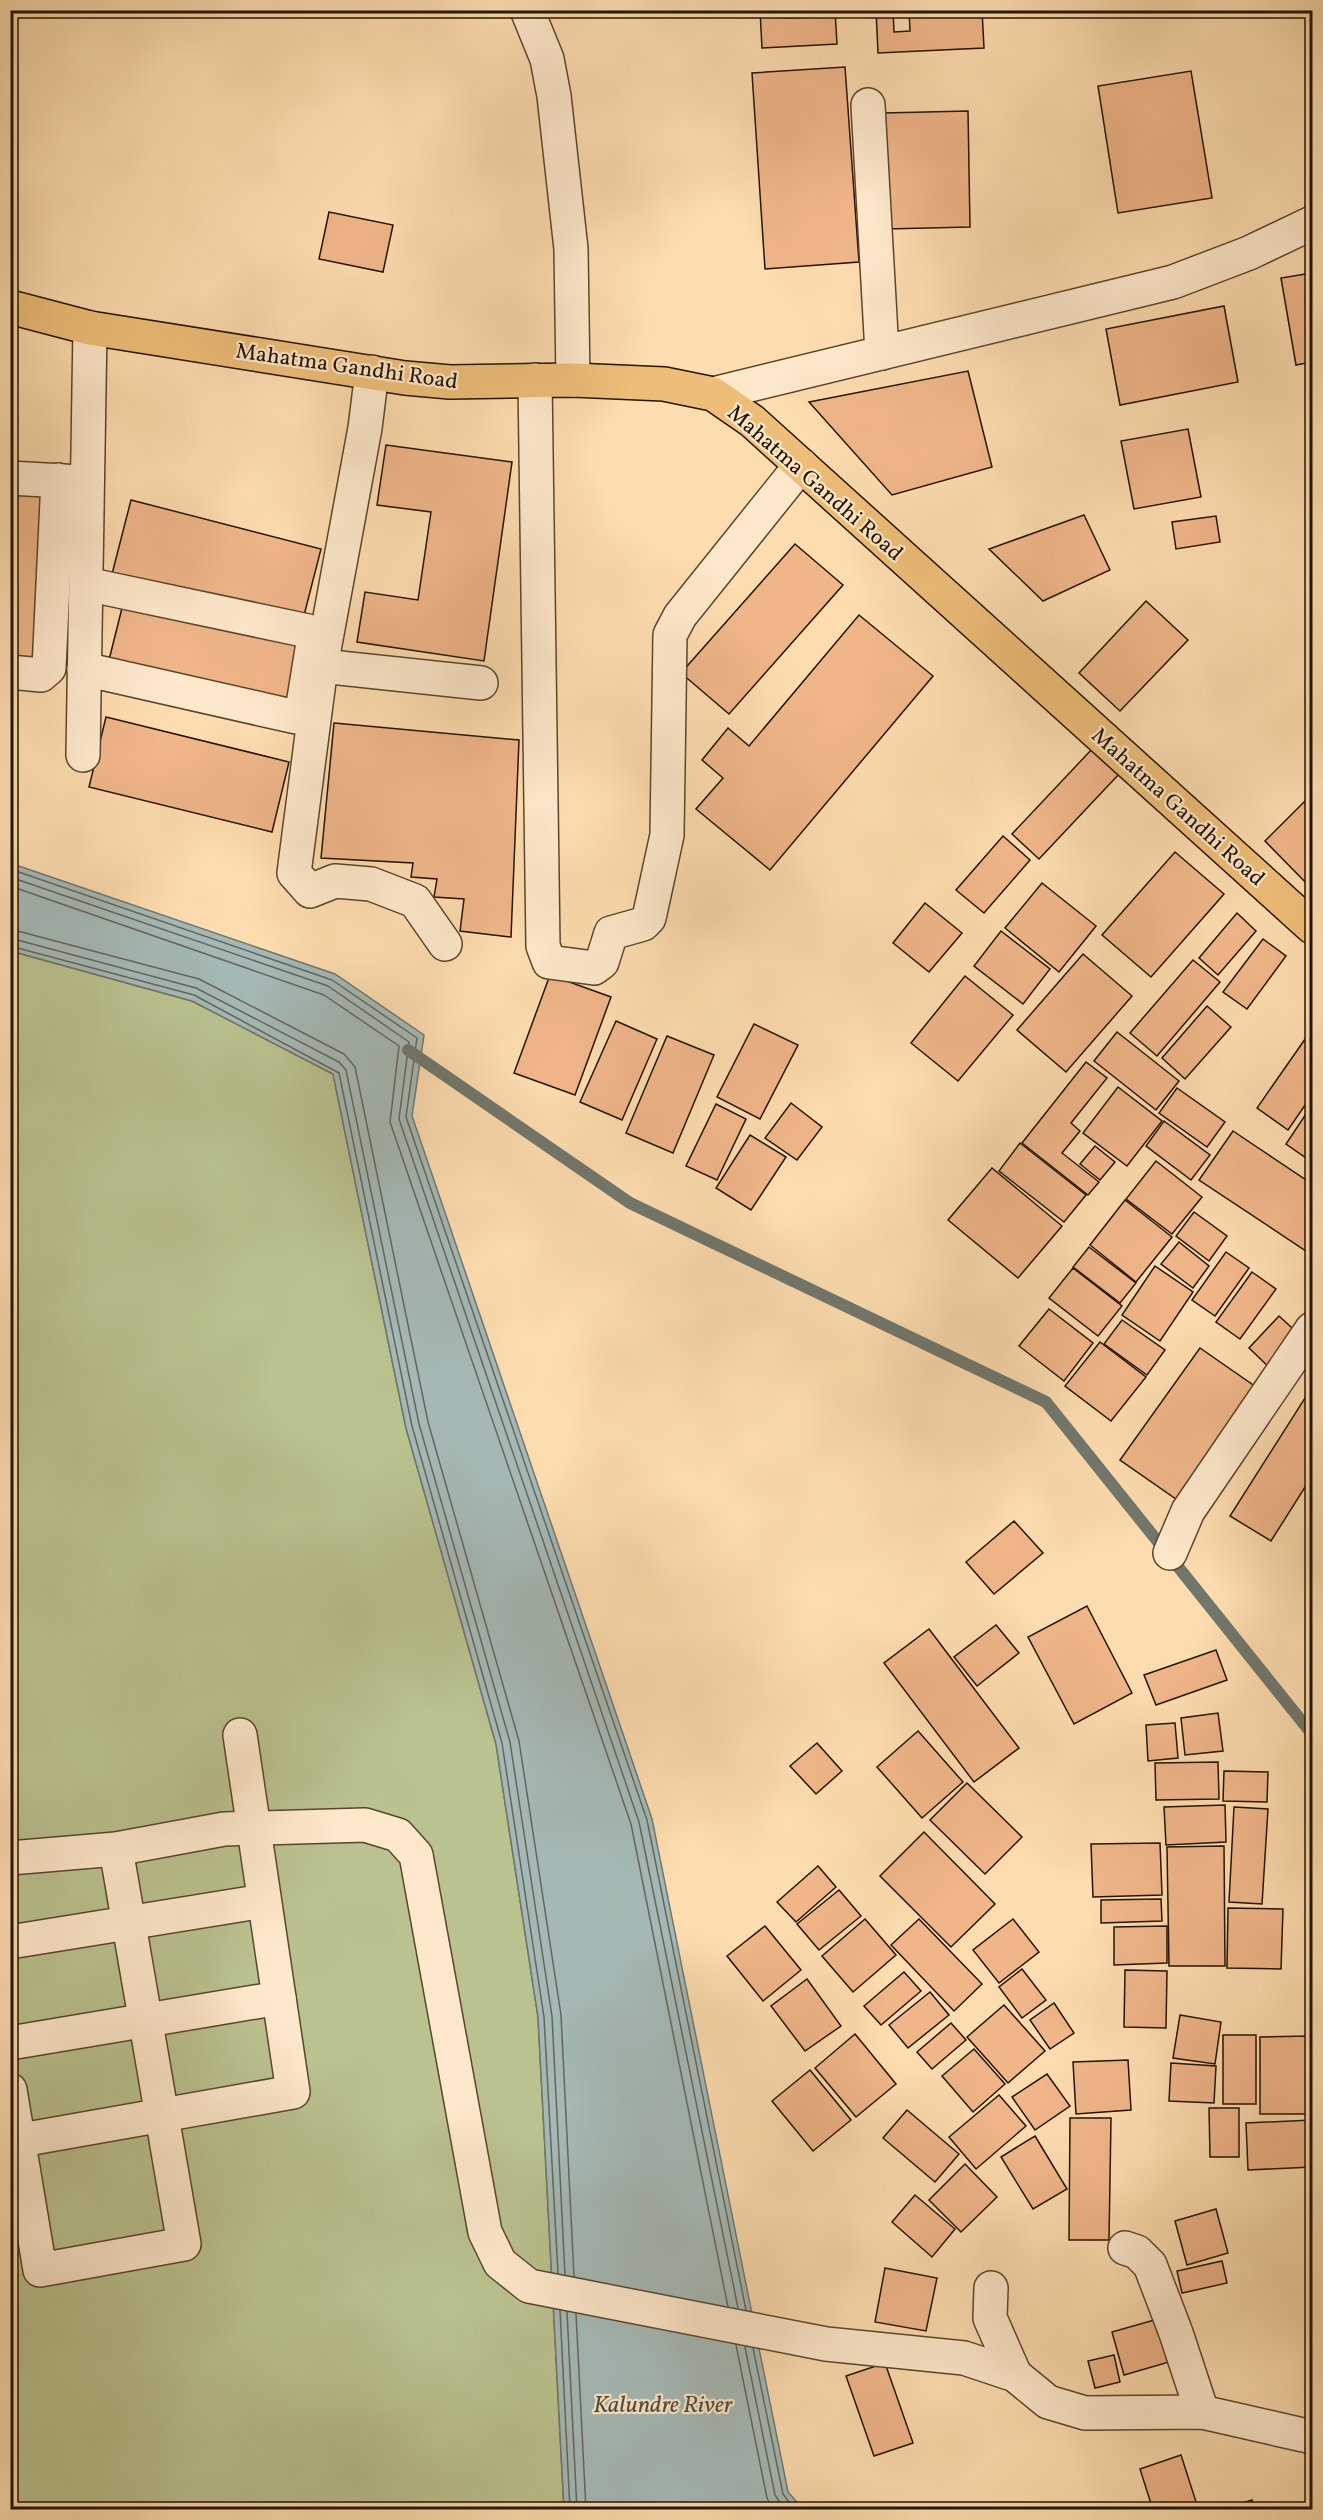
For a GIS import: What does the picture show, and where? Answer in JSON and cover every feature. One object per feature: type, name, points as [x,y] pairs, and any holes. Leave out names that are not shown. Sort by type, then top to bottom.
[{"type":"main road","name":"Mahatma Gandhi Road","points":[[10,307],[90,328],[450,382],[573,380],[664,384],[713,394],[752,421],[1312,927]]},
{"type":"street","points":[[527,10],[547,59],[554,96],[571,249],[573,380]]},
{"type":"street","points":[[868,105],[882,353]]},
{"type":"street","points":[[713,394],[1173,282],[1249,253],[1312,223]]},
{"type":"street","points":[[10,672],[41,675],[49,668],[90,328]]},
{"type":"street","points":[[372,372],[365,428],[321,666],[294,873],[310,891],[335,881],[370,884],[415,901],[445,944]]},
{"type":"street","points":[[534,380],[543,946],[549,962],[594,968],[602,962],[611,933],[618,929],[643,924],[649,918],[667,836],[670,635],[680,616],[801,465]]},
{"type":"street","points":[[10,478],[73,481]]},
{"type":"street","points":[[73,481],[99,586],[83,756]]},
{"type":"street","points":[[91,659],[296,717],[302,711],[314,637],[308,631],[99,586]]},
{"type":"street","points":[[321,666],[481,683]]},
{"type":"street","points":[[1170,1553],[1188,1511],[1312,1329]]},
{"type":"street","points":[[15,2141],[293,2092],[240,1735]]},
{"type":"street","points":[[10,1858],[116,1849],[224,1829],[365,1826],[398,1834],[416,1855],[485,2232],[500,2263],[529,2286],[826,2344],[964,2358],[1015,2376],[1048,2402],[1085,2413],[1202,2412],[1312,2437]]},
{"type":"street","points":[[10,2091],[15,2141],[40,2270],[184,2244],[116,1849]]},
{"type":"street","points":[[10,1942],[264,1901]]},
{"type":"street","points":[[10,2043],[279,1998]]},
{"type":"street","points":[[1125,2248],[1137,2252],[1150,2265],[1176,2333],[1202,2412]]},
{"type":"street","points":[[991,2288],[990,2318],[1015,2376]]},
{"type":"green space","points":[[10,951],[192,1001],[333,1074],[406,1428],[496,1744],[538,2017],[564,2509],[11,2509]]},
{"type":"water","name":"Kalundre River","points":[[10,863],[335,974],[424,1035],[412,1116],[652,1819],[788,2492],[803,2509],[564,2509],[538,2017],[496,1744],[406,1428],[333,1074],[192,1001],[11,951]]},
{"type":"building","points":[[760,10],[784,10],[784,18],[812,17],[812,10],[835,10],[837,44],[762,48]]},
{"type":"building","points":[[876,10],[893,10],[894,32],[910,31],[909,10],[982,10],[984,48],[878,53]]},
{"type":"building","points":[[845,67],[859,262],[765,269],[752,73]]},
{"type":"building","points":[[1191,71],[1212,198],[1118,213],[1098,86]]},
{"type":"building","points":[[968,111],[970,227],[886,229],[883,113]]},
{"type":"building","points":[[329,212],[393,225],[383,272],[319,259]]},
{"type":"building","points":[[1312,273],[1312,362],[1296,365],[1281,278]]},
{"type":"building","points":[[1224,306],[1238,382],[1120,405],[1106,329]]},
{"type":"building","points":[[968,371],[992,467],[892,495],[809,402]]},
{"type":"building","points":[[1312,383],[1312,412],[1308,384]]},
{"type":"building","points":[[1188,429],[1201,497],[1134,509],[1121,441]]},
{"type":"building","points":[[386,445],[512,462],[484,661],[357,642],[365,592],[418,600],[431,512],[377,505]]},
{"type":"building","points":[[10,485],[53,487],[43,660],[10,659]]},
{"type":"building","points":[[131,500],[321,549],[301,627],[111,578]]},
{"type":"building","points":[[1084,515],[1110,570],[1043,601],[989,549]]},
{"type":"building","points":[[1216,516],[1220,542],[1176,549],[1172,522]]},
{"type":"building","points":[[795,544],[843,585],[729,714],[681,673]]},
{"type":"building","points":[[125,596],[308,639],[297,710],[106,672]]},
{"type":"building","points":[[1146,601],[1188,640],[1120,711],[1079,673]]},
{"type":"building","points":[[859,615],[933,676],[770,870],[696,809],[723,778],[702,760],[728,728],[749,746]]},
{"type":"building","points":[[106,717],[289,762],[272,832],[89,787]]},
{"type":"building","points":[[334,723],[519,740],[511,937],[460,931],[464,899],[434,897],[437,879],[411,877],[413,863],[321,858]]},
{"type":"building","points":[[1093,748],[1120,773],[1039,859],[1012,834]]},
{"type":"building","points":[[1312,794],[1312,889],[1265,841]]},
{"type":"building","points":[[1003,836],[1030,860],[984,913],[956,890]]},
{"type":"building","points":[[1175,852],[1224,894],[1151,977],[1102,935]]},
{"type":"building","points":[[1042,883],[1096,926],[1059,972],[1005,928]]},
{"type":"building","points":[[925,903],[962,933],[929,972],[893,943]]},
{"type":"building","points":[[1237,913],[1256,931],[1218,975],[1199,958]]},
{"type":"building","points":[[1001,931],[1050,969],[1023,1004],[974,966]]},
{"type":"building","points":[[1263,939],[1286,956],[1247,1009],[1223,992]]},
{"type":"building","points":[[1083,954],[1132,996],[1066,1072],[1017,1030]]},
{"type":"building","points":[[1193,960],[1220,982],[1157,1056],[1130,1033]]},
{"type":"building","points":[[550,975],[611,997],[575,1095],[514,1073]]},
{"type":"building","points":[[965,976],[1013,1015],[958,1081],[911,1043]]},
{"type":"building","points":[[1207,1006],[1231,1027],[1185,1079],[1162,1058]]},
{"type":"building","points":[[616,1021],[657,1039],[622,1120],[580,1102]]},
{"type":"building","points":[[754,1024],[798,1045],[760,1119],[717,1097]]},
{"type":"building","points":[[1117,1032],[1179,1081],[1156,1110],[1094,1061]]},
{"type":"building","points":[[1310,1032],[1312,1034],[1312,1095],[1288,1130],[1257,1108]]},
{"type":"building","points":[[667,1036],[714,1055],[673,1153],[626,1133]]},
{"type":"building","points":[[1086,1062],[1107,1078],[1071,1123],[1080,1131],[1062,1153],[1099,1182],[1088,1195],[1022,1143]]},
{"type":"building","points":[[1118,1087],[1162,1121],[1127,1166],[1083,1133]]},
{"type":"building","points":[[1177,1088],[1225,1122],[1207,1147],[1159,1113]]},
{"type":"building","points":[[791,1103],[822,1127],[797,1160],[765,1138]]},
{"type":"building","points":[[716,1104],[746,1119],[717,1180],[686,1166]]},
{"type":"building","points":[[1312,1105],[1312,1162],[1286,1144]]},
{"type":"building","points":[[1164,1121],[1210,1155],[1191,1180],[1146,1146]]},
{"type":"building","points":[[1233,1131],[1312,1184],[1312,1255],[1199,1180]]},
{"type":"building","points":[[750,1135],[786,1157],[751,1210],[716,1188]]},
{"type":"building","points":[[1020,1143],[1086,1195],[1064,1222],[999,1171]]},
{"type":"building","points":[[1095,1146],[1115,1162],[1100,1180],[1080,1164]]},
{"type":"building","points":[[1156,1161],[1202,1197],[1172,1234],[1126,1199]]},
{"type":"building","points":[[992,1168],[1062,1226],[1018,1278],[948,1220]]},
{"type":"building","points":[[1125,1200],[1172,1237],[1136,1282],[1090,1245]]},
{"type":"building","points":[[1194,1212],[1227,1236],[1209,1261],[1176,1236]]},
{"type":"building","points":[[1179,1242],[1209,1266],[1193,1288],[1161,1264]]},
{"type":"building","points":[[1089,1247],[1136,1283],[1120,1303],[1073,1267]]},
{"type":"building","points":[[1226,1252],[1249,1268],[1215,1316],[1192,1300]]},
{"type":"building","points":[[1155,1266],[1193,1292],[1160,1341],[1122,1315]]},
{"type":"building","points":[[1073,1268],[1122,1306],[1098,1336],[1049,1298]]},
{"type":"building","points":[[1252,1272],[1276,1289],[1240,1339],[1216,1322]]},
{"type":"building","points":[[1049,1309],[1093,1343],[1064,1381],[1019,1346]]},
{"type":"building","points":[[1279,1316],[1302,1337],[1272,1370],[1249,1348]]},
{"type":"building","points":[[1122,1320],[1165,1350],[1147,1375],[1104,1344]]},
{"type":"building","points":[[1100,1342],[1146,1377],[1111,1421],[1065,1386]]},
{"type":"building","points":[[1200,1348],[1266,1394],[1186,1506],[1120,1460]]},
{"type":"building","points":[[1312,1387],[1312,1476],[1271,1541],[1230,1516]]},
{"type":"building","points":[[1014,1521],[1043,1553],[994,1594],[966,1562]]},
{"type":"building","points":[[1087,1606],[1132,1693],[1074,1724],[1028,1637]]},
{"type":"building","points":[[996,1625],[1019,1653],[977,1686],[954,1657]]},
{"type":"building","points":[[929,1629],[1019,1748],[974,1782],[884,1663]]},
{"type":"building","points":[[1216,1650],[1227,1680],[1156,1705],[1144,1675]]},
{"type":"building","points":[[1218,1713],[1223,1751],[1185,1755],[1181,1718]]},
{"type":"building","points":[[1175,1723],[1178,1758],[1148,1761],[1146,1725]]},
{"type":"building","points":[[918,1731],[963,1782],[922,1818],[877,1767]]},
{"type":"building","points":[[817,1743],[842,1771],[816,1794],[790,1766]]},
{"type":"building","points":[[1218,1762],[1219,1799],[1156,1800],[1155,1763]]},
{"type":"building","points":[[1224,1771],[1268,1772],[1267,1802],[1223,1801]]},
{"type":"building","points":[[967,1783],[1022,1837],[985,1874],[930,1820]]},
{"type":"building","points":[[1225,1805],[1226,1842],[1166,1845],[1164,1807]]},
{"type":"building","points":[[1234,1807],[1268,1809],[1262,1904],[1229,1902]]},
{"type":"building","points":[[924,1832],[995,1904],[951,1947],[880,1876]]},
{"type":"building","points":[[1160,1843],[1162,1895],[1093,1897],[1091,1844]]},
{"type":"building","points":[[1224,1846],[1225,1966],[1169,1966],[1167,1847]]},
{"type":"building","points":[[818,1866],[836,1887],[796,1922],[777,1902]]},
{"type":"building","points":[[839,1890],[861,1916],[819,1950],[797,1924]]},
{"type":"building","points":[[1161,1899],[1162,1921],[1101,1923],[1101,1900]]},
{"type":"building","points":[[1228,1908],[1283,1909],[1281,1969],[1227,1968]]},
{"type":"building","points":[[865,1919],[896,1955],[853,1992],[822,1956]]},
{"type":"building","points":[[919,1919],[982,1984],[954,2011],[891,1945]]},
{"type":"building","points":[[1013,1919],[1039,1952],[999,1983],[973,1950]]},
{"type":"building","points":[[765,1926],[801,1970],[763,2001],[727,1956]]},
{"type":"building","points":[[1167,1926],[1167,1963],[1114,1965],[1114,1927]]},
{"type":"building","points":[[1022,1969],[1046,2000],[1022,2018],[999,1987]]},
{"type":"building","points":[[1125,1970],[1167,1971],[1166,2028],[1124,2027]]},
{"type":"building","points":[[904,1972],[921,1991],[881,2025],[864,2006]]},
{"type":"building","points":[[807,1979],[841,2026],[805,2051],[771,2006]]},
{"type":"building","points":[[930,1992],[949,2015],[908,2048],[889,2025]]},
{"type":"building","points":[[1054,2003],[1074,2033],[1050,2049],[1030,2020]]},
{"type":"building","points":[[1004,2005],[1045,2051],[1008,2083],[967,2037]]},
{"type":"building","points":[[1180,2015],[1221,2022],[1215,2064],[1173,2058]]},
{"type":"building","points":[[951,2023],[966,2040],[932,2069],[917,2052]]},
{"type":"building","points":[[855,2034],[896,2084],[856,2117],[815,2068]]},
{"type":"building","points":[[1223,2035],[1256,2035],[1256,2104],[1223,2104]]},
{"type":"building","points":[[1311,2036],[1312,2114],[1260,2114],[1260,2037]]},
{"type":"building","points":[[974,2049],[1005,2084],[973,2112],[942,2076]]},
{"type":"building","points":[[1128,2060],[1131,2110],[1076,2114],[1073,2062]]},
{"type":"building","points":[[1171,2063],[1216,2066],[1214,2103],[1169,2101]]},
{"type":"building","points":[[810,2070],[851,2120],[813,2151],[772,2101]]},
{"type":"building","points":[[1047,2074],[1070,2106],[1035,2130],[1012,2097]]},
{"type":"building","points":[[999,2095],[1026,2126],[976,2169],[949,2137]]},
{"type":"building","points":[[1209,2108],[1239,2108],[1239,2157],[1210,2157]]},
{"type":"building","points":[[907,2110],[959,2154],[935,2182],[883,2138]]},
{"type":"building","points":[[1070,2118],[1111,2118],[1109,2240],[1069,2240]]},
{"type":"building","points":[[1312,2120],[1312,2167],[1248,2170],[1246,2123]]},
{"type":"building","points":[[1035,2136],[1067,2189],[1033,2209],[1001,2157]]},
{"type":"building","points":[[965,2164],[997,2197],[961,2232],[929,2200]]},
{"type":"building","points":[[915,2195],[955,2229],[932,2257],[892,2222]]},
{"type":"building","points":[[1216,2209],[1228,2253],[1187,2265],[1175,2221]]},
{"type":"building","points":[[1222,2261],[1227,2283],[1182,2293],[1177,2271]]},
{"type":"building","points":[[885,2268],[937,2278],[926,2331],[875,2322]]},
{"type":"building","points":[[1158,2319],[1169,2362],[1124,2375],[1112,2332]]},
{"type":"building","points":[[1114,2355],[1120,2382],[1095,2388],[1088,2361]]},
{"type":"building","points":[[885,2363],[913,2443],[874,2456],[846,2376]]},
{"type":"building","points":[[1181,2455],[1198,2508],[1153,2510],[1140,2469]]},
{"type":"building","points":[[1252,2500],[1255,2510],[1221,2510]]},
{"type":"waterway","points":[[408,1050],[630,1203],[1046,1402],[1312,1734]]}]
